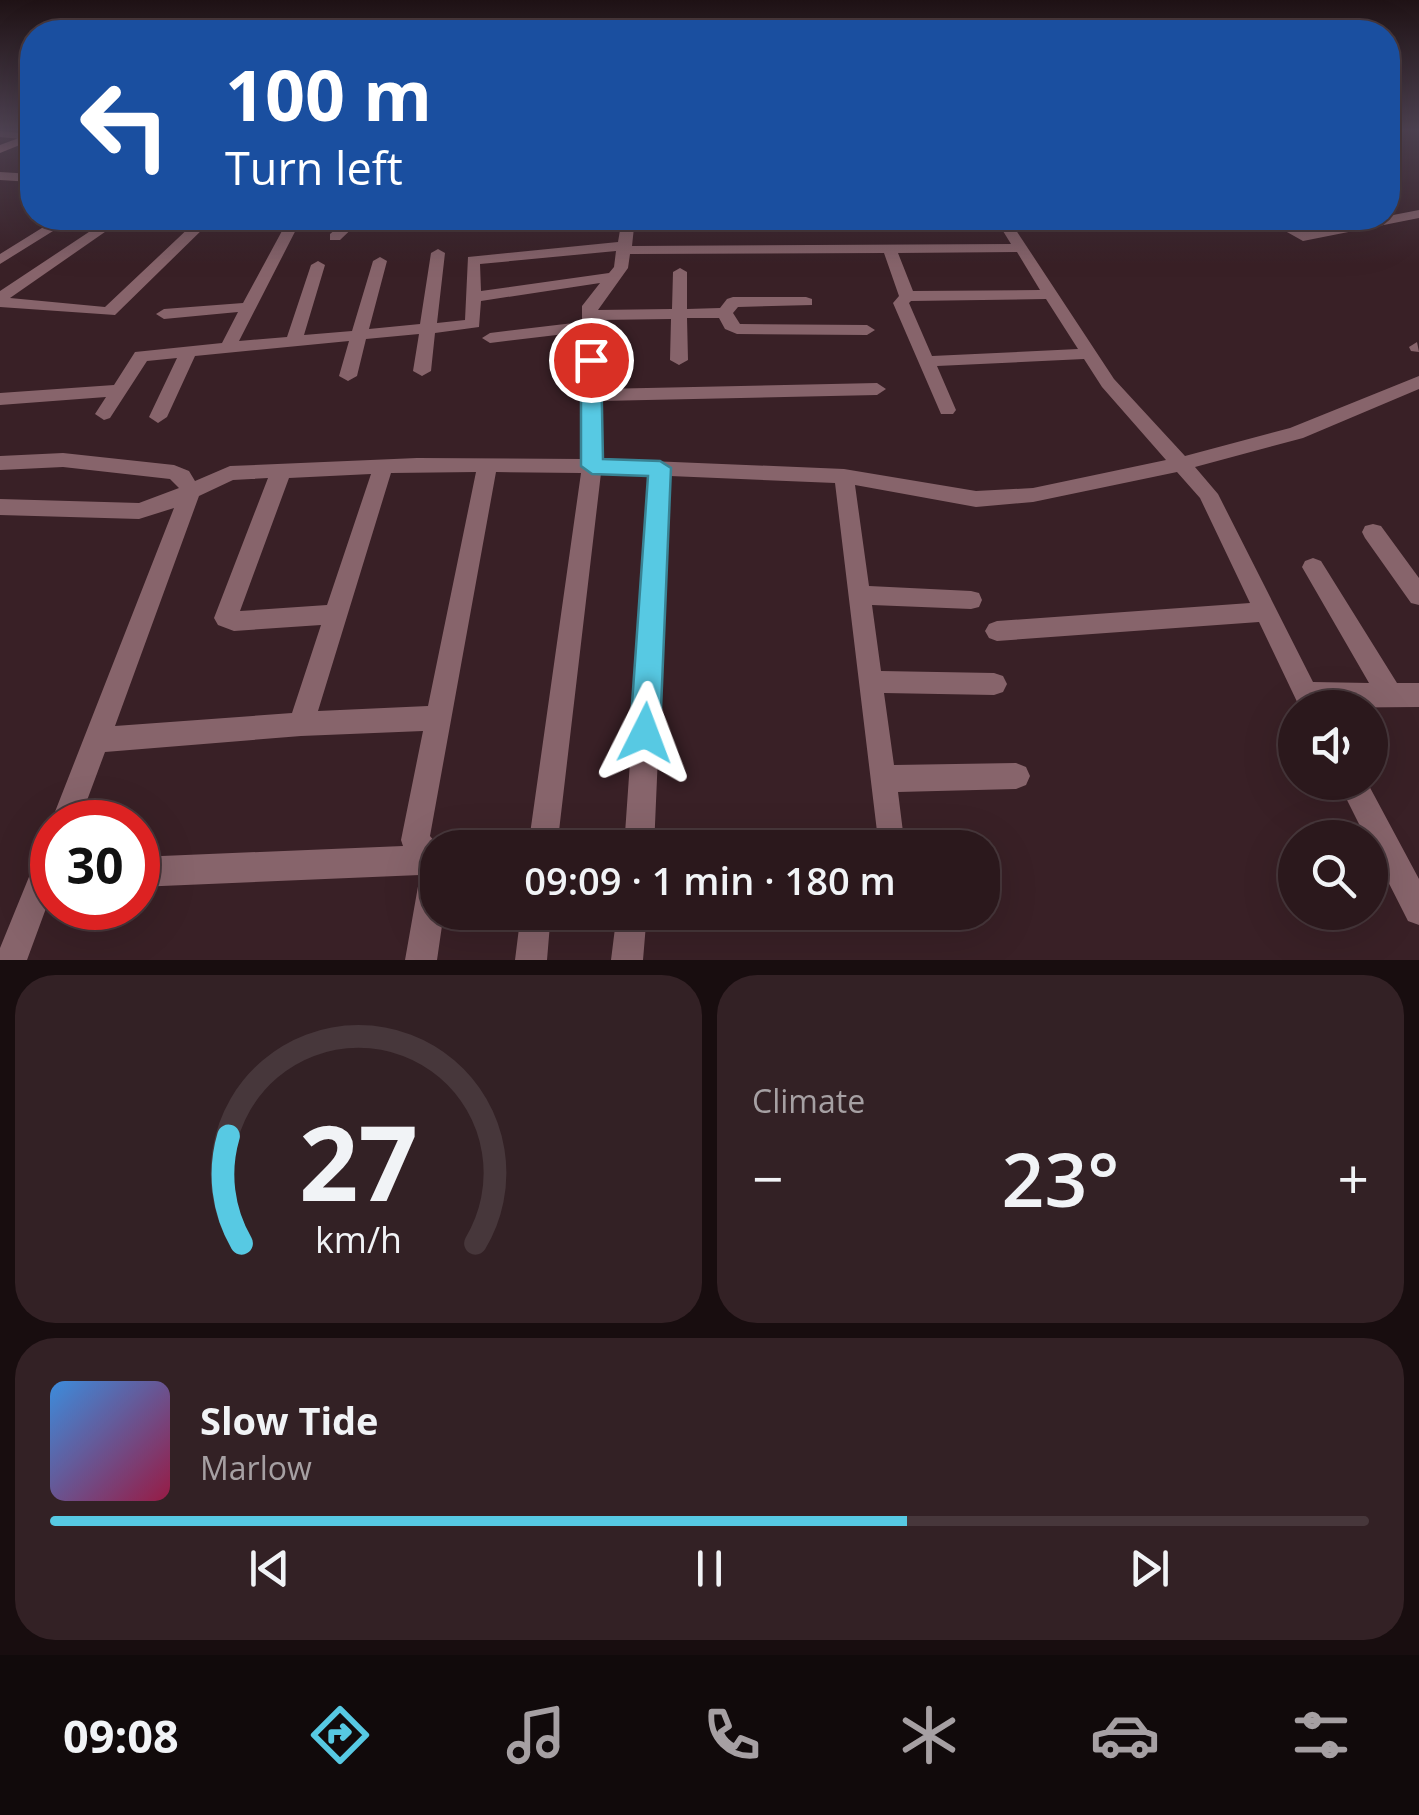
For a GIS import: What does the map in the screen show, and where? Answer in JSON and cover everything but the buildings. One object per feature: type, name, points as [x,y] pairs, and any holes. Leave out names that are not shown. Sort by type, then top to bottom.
[{"type":"street","points":[[4,255],[47,230]]},
{"type":"street","points":[[0,300],[101,230]]},
{"type":"street","points":[[0,300],[109,312],[195,230]]},
{"type":"street","points":[[228,347],[288,230]]},
{"type":"street","points":[[335,238],[343,230]]},
{"type":"street","points":[[544,830],[592,466],[590,306],[621,268],[626,230]]},
{"type":"street","points":[[1010,230],[1108,383],[1208,494],[1304,690]]},
{"type":"street","points":[[1292,230],[1303,236],[1335,230]]},
{"type":"street","points":[[104,414],[141,356],[474,324],[473,260],[624,248],[1022,248]]},
{"type":"street","points":[[890,250],[908,296]]},
{"type":"street","points":[[422,372],[438,253]]},
{"type":"street","points":[[348,376],[380,261]]},
{"type":"street","points":[[294,341],[318,265]]},
{"type":"street","points":[[680,272],[680,360]]},
{"type":"street","points":[[474,297],[614,277]]},
{"type":"street","points":[[948,410],[900,301],[908,296],[1051,294]]},
{"type":"street","points":[[725,313],[733,302],[806,302]]},
{"type":"street","points":[[164,314],[247,308]]},
{"type":"street","points":[[490,338],[590,320],[725,313]]},
{"type":"street","points":[[725,313],[737,329],[867,330]]},
{"type":"street","points":[[158,418],[189,351]]},
{"type":"street","points":[[926,361],[1090,354]]},
{"type":"street","points":[[0,506],[139,511],[230,474],[487,466],[844,476],[976,499],[1033,494],[1181,464],[1296,433],[1419,382]]},
{"type":"street","points":[[592,395],[876,388]]},
{"type":"street","points":[[0,398],[119,390]]},
{"type":"street","points":[[0,463],[62,460],[174,472],[182,476],[191,491]]},
{"type":"street","points":[[420,846],[415,840],[487,466]]},
{"type":"street","points":[[301,724],[382,467]]},
{"type":"street","points":[[640,830],[660,468]]},
{"type":"street","points":[[281,471],[225,612],[226,618],[234,621],[336,614]]},
{"type":"street","points":[[844,476],[889,830]]},
{"type":"street","points":[[75,800],[191,491]]},
{"type":"street","points":[[1372,532],[1419,596]]},
{"type":"street","points":[[1313,568],[1390,694],[1419,695]]},
{"type":"street","points":[[859,595],[972,600]]},
{"type":"street","points":[[997,631],[1268,612]]},
{"type":"street","points":[[870,682],[994,684]]},
{"type":"street","points":[[98,740],[437,718]]},
{"type":"street","points":[[882,779],[1016,776]]},
{"type":"street","points":[[1361,800],[1419,910]]},
{"type":"street","points":[[160,871],[420,860]]},
{"type":"street","points":[[11,960],[30,916]]},
{"type":"street","points":[[421,960],[426,930]]},
{"type":"street","points":[[531,960],[534,930]]},
{"type":"street","points":[[627,960],[630,930]]},
{"type":"route","points":[[591,360],[592,466],[660,468],[645,733]]}]
